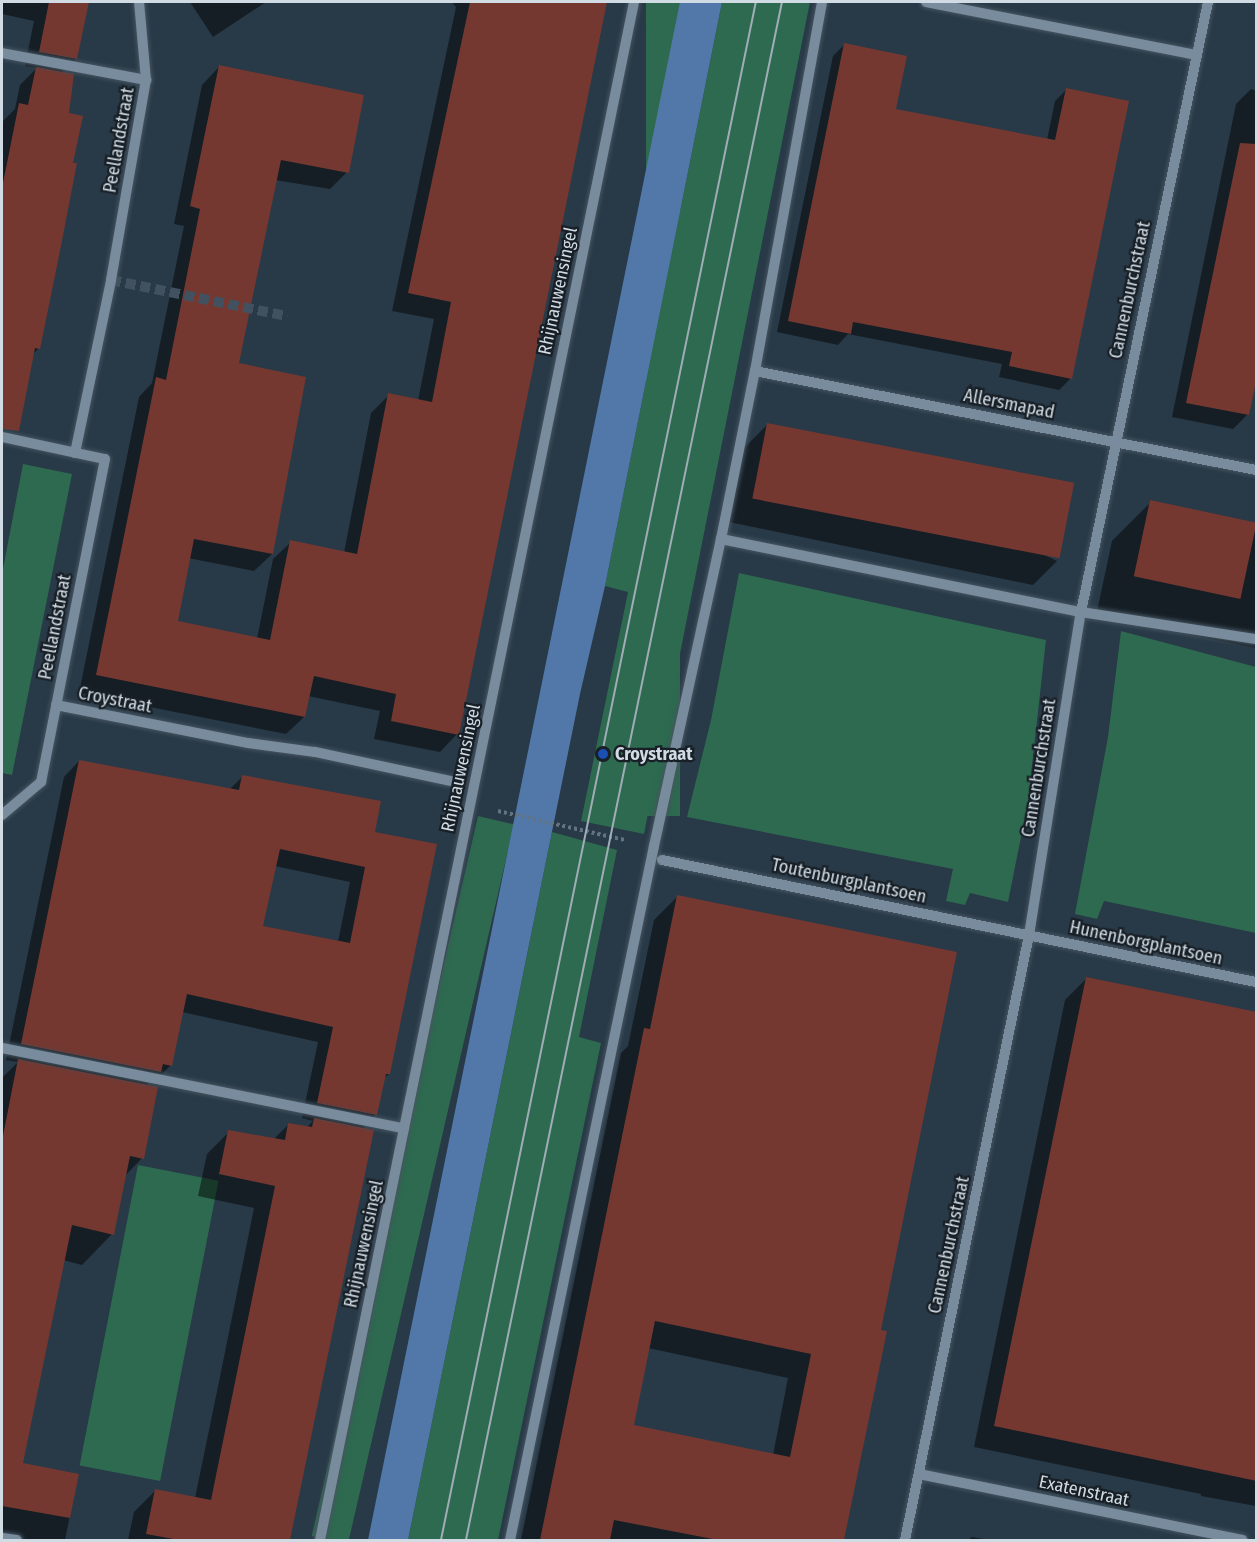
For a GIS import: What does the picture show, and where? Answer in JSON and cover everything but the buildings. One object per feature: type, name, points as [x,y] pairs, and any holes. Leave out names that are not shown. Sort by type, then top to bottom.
[{"type":"street","name":"Peellandstraat","points":[[75,453],[111,280],[146,80],[139,2]]},
{"type":"street","name":"Rhijnauwensingel","points":[[320,1540],[634,2]]},
{"type":"street","points":[[510,1540],[654,846],[722,539],[756,370],[822,2]]},
{"type":"street","points":[[926,2],[1196,55]]},
{"type":"street","name":"Cannenburchstraat","points":[[906,1540],[1029,935],[1081,612],[1208,2]]},
{"type":"street","name":"Peellandstraat","points":[[2,53],[146,80]]},
{"type":"street","name":"Allersmapad","points":[[756,370],[1257,470]]},
{"type":"street","name":"Peellandstraat","points":[[2,437],[105,459],[40,782],[2,815]]},
{"type":"street","points":[[722,539],[1081,612],[1257,639]]},
{"type":"street","name":"Croystraat","points":[[56,705],[248,744],[315,752],[450,781]]},
{"type":"street","name":"Toutenburgplantsoen","points":[[662,860],[1029,935]]},
{"type":"street","name":"Hunenborgplantsoen","points":[[1029,935],[1257,982]]},
{"type":"street","points":[[2,1048],[404,1128]]},
{"type":"street","name":"Exatenstraat","points":[[919,1474],[1242,1540]]},
{"type":"street","points":[[2,1538],[17,1540]]},
{"type":"path","points":[[488,809],[654,846]]},
{"type":"green space","points":[[646,2],[680,2],[680,816],[646,816]]},
{"type":"green space","points":[[722,2],[810,2],[644,834],[581,821],[628,592],[605,586]]},
{"type":"green space","points":[[23,464],[72,474],[12,775],[2,773],[2,574]]},
{"type":"green space","points":[[739,573],[1046,640],[1028,802],[1008,902],[970,893],[965,905],[946,901],[953,869],[687,817],[711,720]]},
{"type":"green space","points":[[1121,631],[1256,667],[1256,933],[1104,901],[1097,919],[1075,914],[1108,737]]},
{"type":"green space","points":[[478,816],[514,824],[349,1540],[329,1540],[312,1536]]},
{"type":"green space","points":[[552,832],[617,850],[579,1037],[601,1043],[498,1540],[408,1540]]},
{"type":"green space","points":[[138,1165],[218,1181],[160,1481],[80,1465]]},
{"type":"water","points":[[680,2],[722,2],[605,586],[580,694],[408,1540],[368,1540]]},
{"type":"tunnel","points":[[111,280],[287,316]]},
{"type":"tram line","points":[[441,1540],[756,2]]},
{"type":"tram line","points":[[466,1540],[782,2]]},
{"type":"place","name":"Croystraat","points":[[603,754]]}]
